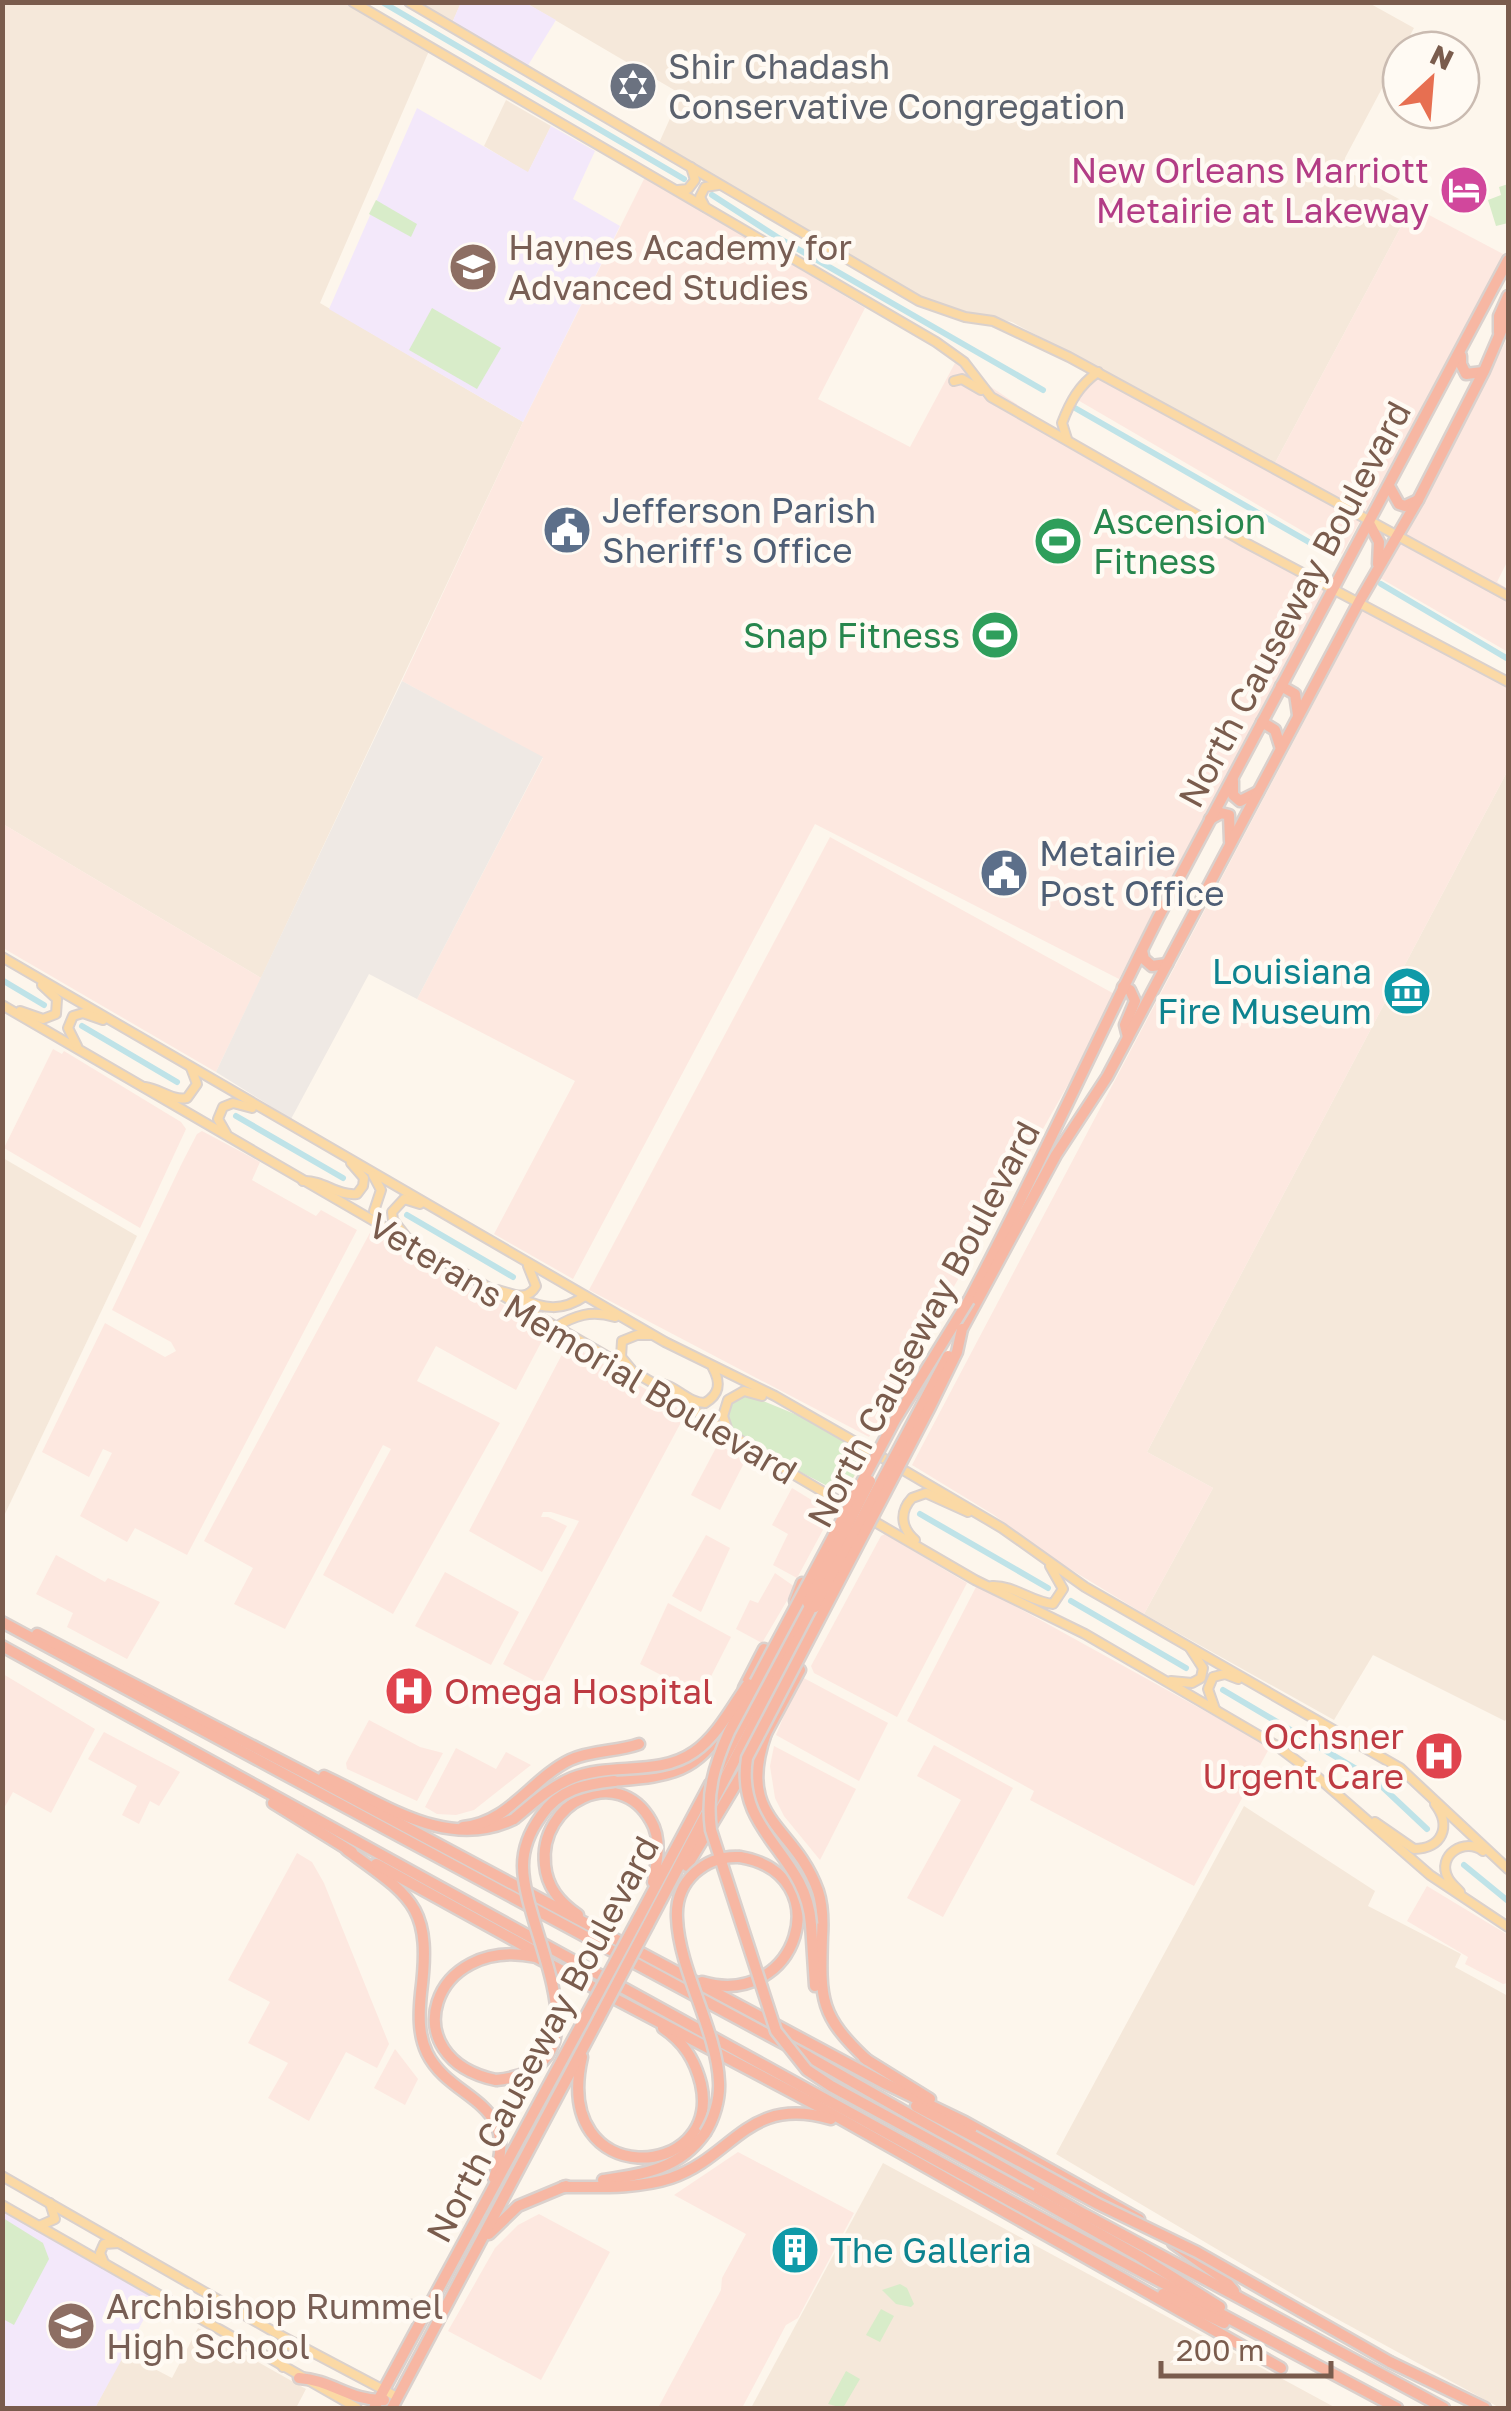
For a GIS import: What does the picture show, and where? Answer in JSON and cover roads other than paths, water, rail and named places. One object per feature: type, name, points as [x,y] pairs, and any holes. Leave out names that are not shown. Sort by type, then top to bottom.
[{"type":"highway","name":"North Causeway Boulevard","points":[[701,1824],[758,1695],[812,1605],[962,1329],[1123,986],[1508,260]]},
{"type":"highway","points":[[1499,333],[1499,316],[1508,296]]},
{"type":"highway","name":"North Causeway Boulevard","points":[[394,2403],[477,2251],[539,2117],[657,1896],[701,1824],[969,1300],[1128,1038],[1298,716],[1418,500],[1508,315]]},
{"type":"highway","points":[[1461,350],[1460,364],[1466,374],[1484,371]]},
{"type":"highway","points":[[1389,486],[1398,504],[1418,500]]},
{"type":"highway","points":[[1370,522],[1379,542],[1378,570]]},
{"type":"highway","points":[[1282,686],[1294,694],[1298,716]]},
{"type":"highway","points":[[1262,722],[1279,736],[1280,752]]},
{"type":"highway","points":[[1233,775],[1234,795],[1240,800],[1260,791]]},
{"type":"highway","points":[[1210,819],[1229,815],[1229,847]]},
{"type":"highway","points":[[1142,950],[1148,963],[1158,967],[1167,964]]},
{"type":"highway","points":[[1123,986],[1136,1002],[1125,1025],[1128,1038]]},
{"type":"highway","points":[[969,1300],[895,1420],[714,1764],[708,1810],[729,1889],[776,2031],[807,2070],[1140,2256],[1289,2350]]},
{"type":"highway","points":[[962,1329],[957,1352],[930,1407],[747,1758],[746,1798],[755,1818],[798,1876],[806,1895],[818,2004],[835,2038],[965,2122],[1134,2216],[1224,2279],[1242,2300]]},
{"type":"highway","points":[[758,1695],[802,1582]]},
{"type":"highway","points":[[2,1619],[389,1808],[442,1829],[480,1831],[514,1819],[550,1789],[572,1778],[674,1763],[692,1753],[718,1728],[777,1642]]},
{"type":"highway","points":[[2,1619],[1444,2408]]},
{"type":"highway","points":[[2,1646],[1397,2408]]},
{"type":"highway","points":[[562,1969],[536,1957],[514,1952],[470,1962],[444,1987],[435,2022],[440,2043],[453,2062],[473,2076],[496,2080],[530,2072],[544,2059],[559,2024],[553,1991],[526,1888],[523,1867],[525,1845],[546,1809],[578,1786],[666,1776],[700,1758],[714,1744],[764,1650]]},
{"type":"highway","points":[[75,1655],[886,2084],[965,2122]]},
{"type":"highway","points":[[657,1896],[674,1886],[701,1824],[766,1733],[800,1670]]},
{"type":"highway","points":[[766,1733],[756,1768],[760,1801],[805,1866],[818,1892],[822,1908],[822,1996],[835,2028],[867,2060]]},
{"type":"highway","points":[[442,1829],[489,1820],[577,1756],[639,1744]]},
{"type":"highway","points":[[218,1766],[346,1850],[408,1898],[424,1926],[426,1952],[420,2022],[427,2054],[440,2072],[482,2103],[495,2125],[499,2160],[482,2208]]},
{"type":"highway","points":[[608,1935],[565,1906],[552,1891],[544,1856],[550,1826],[562,1809],[578,1798],[598,1793],[618,1795],[636,1804],[652,1821],[656,1838],[657,1896]]},
{"type":"highway","points":[[346,1850],[1281,2368]]},
{"type":"highway","points":[[477,2251],[506,2215],[533,2197],[563,2187],[664,2168],[695,2148],[717,2105],[719,2079],[681,1940],[678,1910],[683,1891],[697,1869],[716,1859],[740,1857],[760,1862],[787,1882],[797,1905],[796,1936],[789,1953],[775,1969],[748,1984],[719,1986],[691,1980]]},
{"type":"highway","name":"North Causeway Boulevard","points":[[378,2400],[482,2208],[585,2044],[657,1896]]},
{"type":"highway","points":[[585,2044],[577,2094],[599,2143],[615,2153],[642,2160],[667,2154],[680,2146],[694,2129],[702,2105],[702,2090],[690,2053],[638,2010]]},
{"type":"highway","points":[[824,2066],[844,2070],[973,2136],[1197,2252],[1390,2362],[1485,2408]]},
{"type":"highway","points":[[563,2187],[633,2184],[675,2176],[750,2126],[790,2113],[813,2114],[855,2129]]},
{"type":"highway","points":[[1076,2252],[1202,2314],[1289,2350]]},
{"type":"highway","points":[[410,2306],[429,2306],[434,2329]]},
{"type":"highway","points":[[406,2381],[408,2367],[424,2337],[421,2324]]},
{"type":"highway","points":[[299,2378],[326,2383],[358,2399],[394,2403]]},
{"type":"main road","points":[[353,2],[948,350],[964,362],[985,392]]},
{"type":"main road","points":[[372,2],[378,18]]},
{"type":"main road","points":[[409,2],[919,301],[964,318],[993,321],[1098,372],[1508,596]]},
{"type":"main road","points":[[674,190],[688,190],[692,186],[695,180],[690,166]]},
{"type":"main road","points":[[707,209],[700,197],[702,192],[712,185],[723,186]]},
{"type":"main road","points":[[1068,441],[1062,422],[1068,407],[1085,381],[1098,372]]},
{"type":"main road","points":[[954,381],[962,379],[1248,544],[1508,682]]},
{"type":"main road","name":"Veterans Memorial Boulevard","points":[[2,957],[654,1336],[804,1412],[982,1516],[1084,1586],[1400,1768],[1508,1871]]},
{"type":"main road","points":[[2,1004],[43,1020],[58,1012],[55,995],[19,966]]},
{"type":"main road","name":"Veterans Memorial Boulevard","points":[[2,1004],[649,1380],[729,1434],[929,1553],[1050,1615],[1292,1757],[1425,1870],[1508,1926]]},
{"type":"main road","points":[[84,1053],[69,1034],[68,1024],[73,1016],[88,1014],[117,1024]]},
{"type":"main road","points":[[141,1086],[156,1088],[180,1100],[187,1098],[195,1092],[197,1080],[188,1065]]},
{"type":"main road","points":[[241,1144],[219,1125],[220,1112],[228,1104],[239,1103],[279,1120]]},
{"type":"main road","points":[[303,1180],[316,1180],[350,1195],[358,1193],[364,1185],[363,1176],[340,1154]]},
{"type":"main road","points":[[368,1170],[381,1186],[374,1211]]},
{"type":"main road","points":[[428,1254],[398,1228],[393,1220],[394,1206],[410,1200],[447,1216]]},
{"type":"main road","points":[[484,1286],[524,1297],[536,1286],[532,1270],[515,1254]]},
{"type":"main road","points":[[506,1292],[552,1308],[586,1296]]},
{"type":"main road","points":[[554,1328],[590,1313],[614,1316],[642,1328]]},
{"type":"main road","points":[[654,1336],[628,1337],[620,1346],[626,1364],[649,1380],[705,1404],[719,1384],[712,1366]]},
{"type":"main road","points":[[729,1434],[724,1408],[735,1394],[744,1391],[804,1412]]},
{"type":"main road","points":[[929,1553],[904,1525],[904,1510],[912,1498],[926,1494],[982,1516]]},
{"type":"main road","points":[[987,1586],[1003,1586],[1053,1604],[1063,1590],[1044,1558]]},
{"type":"main road","points":[[1157,1676],[1186,1684],[1201,1678],[1202,1664],[1188,1645]]},
{"type":"main road","points":[[1216,1711],[1208,1689],[1213,1677],[1226,1674],[1252,1682]]},
{"type":"main road","points":[[1371,1822],[1382,1825],[1414,1849],[1431,1847],[1439,1841],[1445,1826],[1443,1816],[1419,1790],[1418,1783]]},
{"type":"main road","points":[[1472,1905],[1446,1871],[1447,1862],[1458,1848],[1478,1846],[1508,1871]]},
{"type":"main road","points":[[2,2176],[342,2369],[378,2400]]},
{"type":"main road","points":[[35,2225],[46,2226],[55,2219],[53,2207],[46,2200]]},
{"type":"main road","points":[[2,2206],[299,2378],[358,2408]]},
{"type":"main road","points":[[105,2265],[100,2253],[104,2244],[124,2243]]},
{"type":"main road","points":[[284,2369],[277,2354],[286,2346],[342,2369]]},
{"type":"waterway","points":[[382,2],[684,179]]},
{"type":"waterway","points":[[712,195],[777,237],[1043,390]]},
{"type":"waterway","points":[[1075,408],[1335,557]]},
{"type":"waterway","points":[[1381,584],[1508,659]]},
{"type":"waterway","points":[[2,980],[44,1005]]},
{"type":"waterway","points":[[82,1026],[177,1082]]},
{"type":"waterway","points":[[236,1116],[343,1178]]},
{"type":"waterway","points":[[407,1215],[513,1277]]},
{"type":"waterway","points":[[920,1514],[1048,1588]]},
{"type":"waterway","points":[[1071,1601],[1186,1668]]},
{"type":"waterway","points":[[1223,1690],[1375,1780],[1427,1829]]},
{"type":"waterway","points":[[1464,1865],[1508,1901]]},
{"type":"place","name":"Shir Chadash Conservative Congregation","points":[[633,86]]},
{"type":"place","name":"New Orleans Marriott Metairie at Lakeway","points":[[1464,190]]},
{"type":"place","name":"Haynes Academy for Advanced Studies","points":[[473,267]]},
{"type":"place","name":"Jefferson Parish Sheriff's Office","points":[[567,530]]},
{"type":"place","name":"Ascension Fitness","points":[[1058,541]]},
{"type":"place","name":"Snap Fitness","points":[[995,635]]},
{"type":"place","name":"Metairie Post Office","points":[[1004,873]]},
{"type":"place","name":"Louisiana Fire Museum","points":[[1407,991]]},
{"type":"place","name":"Omega Hospital","points":[[409,1691]]},
{"type":"place","name":"Ochsner Urgent Care","points":[[1439,1756]]},
{"type":"place","name":"The Galleria","points":[[795,2250]]},
{"type":"place","name":"Archbishop Rummel High School","points":[[71,2326]]}]
